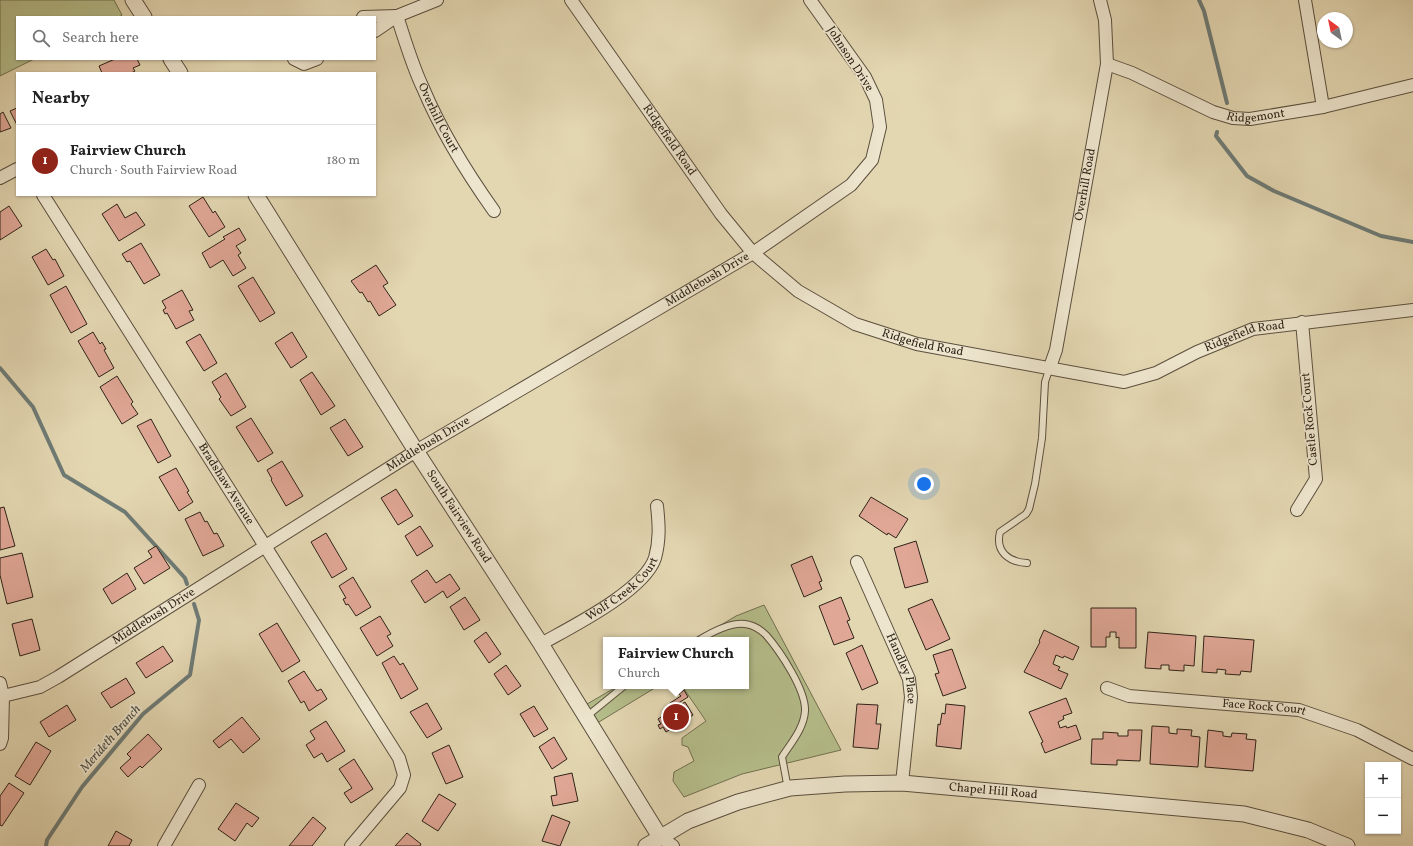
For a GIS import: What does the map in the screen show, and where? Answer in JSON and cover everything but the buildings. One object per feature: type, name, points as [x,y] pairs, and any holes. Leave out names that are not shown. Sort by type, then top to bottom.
[{"type":"street","points":[[133,0],[143,16]]},
{"type":"street","points":[[376,30],[397,16],[437,0]]},
{"type":"street","name":"Ridgefield Road","points":[[571,0],[721,214],[753,253],[798,291],[855,324],[917,344],[1050,367],[1124,382],[1156,373],[1197,352],[1253,329],[1413,310]]},
{"type":"street","name":"Johnson Drive","points":[[810,0],[865,77],[876,100],[880,127],[872,160],[850,185]]},
{"type":"street","name":"Overhill Road","points":[[1050,367],[1056,350],[1107,64],[1105,20],[1100,0]]},
{"type":"street","points":[[1305,0],[1323,107]]},
{"type":"street","points":[[376,17],[397,16]]},
{"type":"street","name":"Overhill Court","points":[[397,16],[422,87],[442,128],[478,189],[494,211]]},
{"type":"street","points":[[172,60],[179,72]]},
{"type":"street","points":[[296,60],[304,64],[314,60]]},
{"type":"street","name":"Ridgemont","points":[[1107,64],[1132,73],[1214,112],[1233,118],[1250,119],[1323,107],[1413,85]]},
{"type":"street","points":[[0,178],[16,170]]},
{"type":"street","name":"Middlebush Drive","points":[[3,696],[40,687],[58,677],[416,451],[753,253],[850,185]]},
{"type":"street","name":"Bradshaw Avenue","points":[[44,196],[399,758],[404,775],[400,788],[351,846]]},
{"type":"street","name":"South Fairview Road","points":[[257,196],[416,451],[541,644],[660,842]]},
{"type":"street","name":"Castle Rock Court","points":[[1297,510],[1316,479],[1302,322]]},
{"type":"street","name":"Wolf Creek Court","points":[[541,644],[608,605],[636,586],[654,560],[660,534],[657,506]]},
{"type":"street","name":"Handley Place","points":[[857,562],[909,679],[911,697],[902,783]]},
{"type":"street","points":[[0,683],[3,696],[2,738],[0,744]]},
{"type":"street","name":"Face Rock Court","points":[[1107,688],[1129,696],[1299,710],[1357,730],[1413,759]]},
{"type":"street","name":"Chapel Hill Road","points":[[646,846],[660,842],[696,818],[738,802],[788,789],[845,784],[902,783],[1244,814],[1308,830],[1347,846]]},
{"type":"street","points":[[164,846],[199,785]]},
{"type":"street","points":[[660,842],[673,846]]},
{"type":"lane","points":[[1027,563],[1016,562],[1009,559],[1004,553],[998,539],[1000,532],[1026,514],[1029,508],[1035,484],[1042,438],[1046,382],[1050,367]]},
{"type":"lane","points":[[704,637],[711,632],[733,625],[745,624],[758,629],[766,635],[792,674],[805,702],[805,711],[804,722],[782,757],[788,789]]},
{"type":"lane","points":[[586,717],[620,689]]},
{"type":"green space","points":[[0,0],[114,0],[122,15],[120,16],[16,16],[16,60],[32,60],[0,76]]},
{"type":"green space","points":[[764,605],[841,750],[742,774],[684,797],[673,781],[674,772],[694,761],[688,747],[682,745],[682,738],[706,721],[684,689],[749,689],[749,637],[701,637],[736,616]]},
{"type":"green space","points":[[613,689],[653,689],[594,725],[582,707]]},
{"type":"waterway","points":[[1199,0],[1204,11],[1227,103]]},
{"type":"waterway","points":[[1217,132],[1216,136],[1247,176],[1274,191],[1381,236],[1413,242]]},
{"type":"waterway","name":"Merideth Branch","points":[[0,368],[33,407],[64,475],[125,512],[185,578],[187,584]]},
{"type":"waterway","name":"Merideth Branch","points":[[46,846],[47,840],[82,787],[143,714],[190,675],[199,620],[194,604]]},
{"type":"place","name":"Fairview Church","points":[[676,717]]}]
